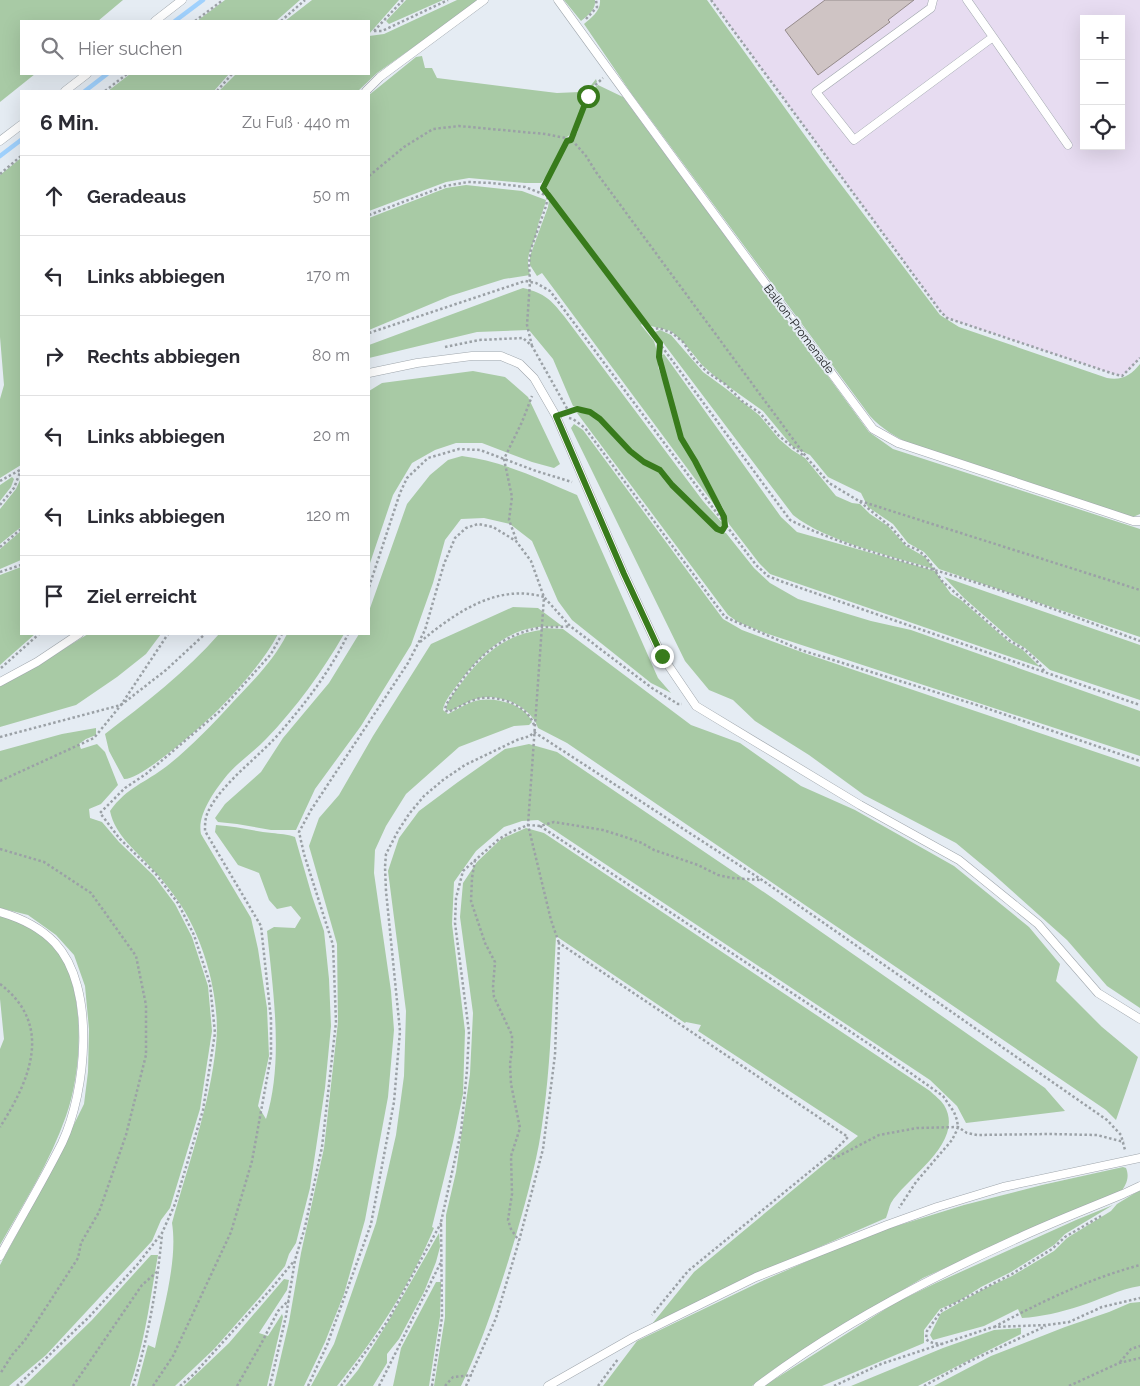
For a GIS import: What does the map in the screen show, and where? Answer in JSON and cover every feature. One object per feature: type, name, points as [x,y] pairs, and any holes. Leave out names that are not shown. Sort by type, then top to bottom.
[{"type":"lane","points":[[156,20],[182,0]]},
{"type":"lane","points":[[367,90],[380,77],[484,0]]},
{"type":"lane","name":"Balkon-Promenade","points":[[558,0],[700,196],[873,429],[898,443],[1123,518],[1140,521]]},
{"type":"lane","points":[[933,0],[931,8],[816,92],[854,140],[993,37]]},
{"type":"lane","points":[[967,0],[1068,145]]},
{"type":"lane","points":[[66,90],[86,75]]},
{"type":"lane","points":[[0,141],[20,126]]},
{"type":"lane","points":[[370,373],[426,362],[472,356],[501,356],[520,364],[537,383],[556,416],[624,574],[662,656],[696,706],[860,805],[959,860],[1038,924],[1098,994],[1140,1019]]},
{"type":"lane","points":[[0,682],[37,662],[78,635]]},
{"type":"lane","points":[[0,912],[15,916],[33,925],[55,943],[68,960],[76,978],[83,1023],[81,1072],[74,1108],[62,1142],[0,1256]]},
{"type":"lane","points":[[548,1386],[634,1337],[756,1277],[887,1225],[937,1207],[1003,1187],[1140,1158]]},
{"type":"lane","points":[[758,1386],[844,1328],[927,1282],[1014,1240],[1140,1186]]},
{"type":"path","points":[[196,20],[223,0]]},
{"type":"path","points":[[281,20],[306,0]]},
{"type":"path","points":[[403,0],[374,32],[382,31],[448,0]]},
{"type":"path","points":[[577,26],[591,15],[597,7],[596,0]]},
{"type":"path","points":[[711,0],[947,318],[1122,376],[1140,358]]},
{"type":"path","points":[[611,72],[590,90],[571,140],[567,141],[543,188],[790,520],[813,532],[859,548],[993,588],[1140,641]]},
{"type":"path","points":[[106,90],[126,75]]},
{"type":"path","points":[[218,90],[231,75]]},
{"type":"path","points":[[370,175],[404,147],[433,129],[459,126],[545,134],[571,140],[586,156],[807,458],[830,483],[859,501],[892,528],[906,545],[918,550],[926,557],[942,581],[996,629],[1030,654],[1046,673]]},
{"type":"path","points":[[0,174],[20,157]]},
{"type":"path","points":[[370,215],[445,186],[468,182],[525,187],[548,196]]},
{"type":"path","points":[[532,346],[527,325],[530,282],[529,262],[531,249],[548,196]]},
{"type":"path","points":[[370,333],[525,281],[536,283],[550,291],[725,526],[756,566],[768,576],[1140,705]]},
{"type":"path","points":[[650,330],[659,328],[672,333],[683,342],[695,360],[707,372],[725,384],[742,401],[760,413],[779,436],[807,458]]},
{"type":"path","points":[[556,416],[577,409],[590,412],[600,419],[630,451],[644,462],[660,470],[678,492],[717,529],[722,531],[725,526],[724,517],[681,438],[659,357],[660,343]]},
{"type":"path","points":[[537,383],[522,422],[504,459],[512,497],[509,520],[516,541],[531,561],[544,597],[570,626],[652,688],[678,704],[696,706]]},
{"type":"path","points":[[556,416],[573,419],[585,428],[725,617],[801,650],[980,706],[1140,761]]},
{"type":"path","points":[[370,584],[400,493],[407,478],[417,466],[428,458],[459,449],[480,450],[586,486]]},
{"type":"path","points":[[0,481],[20,471]]},
{"type":"path","points":[[0,505],[14,488],[20,473]]},
{"type":"path","points":[[859,501],[1140,590]]},
{"type":"path","points":[[270,1386],[289,1300],[295,1260],[305,1227],[322,1146],[336,1022],[333,945],[304,854],[299,832],[408,663],[425,630],[444,564],[455,538],[466,528],[478,524],[493,527],[516,541]]},
{"type":"path","points":[[0,547],[20,530]]},
{"type":"path","points":[[0,572],[20,565]]},
{"type":"path","points":[[418,644],[440,625],[457,614],[500,595],[519,592],[544,597]]},
{"type":"path","points":[[466,1386],[496,1318],[520,1241],[543,1149],[550,1106],[555,1055],[559,942],[551,920],[528,825],[544,597]]},
{"type":"path","points":[[308,1386],[328,1345],[371,1224],[394,1102],[400,1032],[386,891],[386,854],[409,814],[424,796],[443,780],[464,765],[517,740],[530,736],[534,732],[534,723],[529,715],[507,701],[480,698],[448,712],[445,710],[450,698],[472,666],[500,642],[516,634],[542,628],[570,626]]},
{"type":"path","points":[[0,669],[38,635]]},
{"type":"path","points":[[0,781],[94,738],[120,705],[167,635]]},
{"type":"path","points":[[0,737],[120,705],[166,670],[204,635]]},
{"type":"path","points":[[17,1386],[89,1317],[162,1233],[175,1204],[203,1110],[215,1033],[210,984],[194,935],[178,903],[155,873],[120,839],[100,813],[124,788],[146,774],[220,711],[271,654],[281,635]]},
{"type":"path","points":[[153,1386],[173,1356],[231,1232],[252,1161],[271,1056],[271,1019],[261,926],[205,831],[207,813],[216,797],[282,732],[309,697],[348,635]]},
{"type":"path","points":[[534,732],[762,880],[1107,1120]]},
{"type":"path","points":[[432,1386],[442,1317],[441,1222],[460,1132],[468,1070],[469,1032],[456,923],[456,898],[463,871],[499,839],[511,832],[528,825],[540,826],[554,822],[603,830],[642,843],[654,850],[718,875],[762,880]]},
{"type":"path","points":[[540,826],[878,1050],[943,1096],[954,1112],[958,1127],[952,1140],[916,1182],[887,1225]]},
{"type":"path","points":[[0,849],[44,862],[91,894],[136,956],[146,1005],[146,1055],[126,1134],[99,1212],[81,1243],[78,1258],[25,1340],[12,1355],[0,1374]]},
{"type":"path","points":[[475,860],[471,901],[485,943],[495,962],[494,997],[512,1036],[511,1084],[520,1128],[511,1156],[512,1194],[508,1220],[520,1241]]},
{"type":"path","points":[[559,942],[848,1137],[830,1155],[688,1271],[652,1315]]},
{"type":"path","points":[[0,984],[24,1008],[30,1023],[32,1055],[27,1076],[16,1102],[0,1127]]},
{"type":"path","points":[[830,1155],[833,1159],[879,1135],[917,1128],[958,1127],[977,1135],[1097,1135],[1124,1142]]},
{"type":"path","points":[[943,1344],[932,1343],[926,1339],[926,1331],[942,1310],[1012,1274],[1052,1249],[1065,1237],[1102,1215]]},
{"type":"path","points":[[341,1386],[387,1322],[441,1222]]},
{"type":"path","points":[[133,1386],[147,1339],[156,1294],[162,1233]]},
{"type":"path","points":[[180,1386],[201,1367],[295,1260]]},
{"type":"path","points":[[379,1386],[442,1260]]},
{"type":"path","points":[[834,1386],[881,1364],[993,1328],[1046,1300],[1109,1274],[1140,1266]]},
{"type":"path","points":[[73,1386],[142,1285],[158,1271]]},
{"type":"path","points":[[993,1328],[1069,1322],[1102,1307],[1140,1298]]},
{"type":"path","points":[[237,1386],[278,1311],[289,1300]]},
{"type":"path","points":[[924,1386],[968,1362],[1047,1325]]},
{"type":"path","points":[[1119,1363],[1131,1349],[1140,1346]]},
{"type":"path","points":[[598,1386],[619,1358]]},
{"type":"path","points":[[1070,1386],[1119,1363],[1140,1358]]},
{"type":"path","points":[[445,1386],[453,1377],[472,1375]]},
{"type":"shaded area","points":[[711,0],[1140,0],[1140,358],[1122,376],[947,318]]},
{"type":"green space","points":[[0,0],[123,0],[99,20],[20,20],[20,75],[34,75],[0,102]]},
{"type":"green space","points":[[225,0],[300,0],[277,20],[198,20]]},
{"type":"green space","points":[[312,0],[399,0],[370,33],[370,20],[286,20]]},
{"type":"green space","points":[[406,0],[443,0],[389,24],[386,21]]},
{"type":"green space","points":[[457,0],[480,0],[377,73],[359,90],[220,90],[235,75],[370,75],[370,36],[384,34]]},
{"type":"green space","points":[[564,0],[595,0],[595,4],[591,12],[581,21]]},
{"type":"green space","points":[[600,0],[707,0],[824,162],[940,315],[959,327],[1107,378],[1122,378],[1140,364],[1140,514],[1133,517],[912,445],[879,425],[870,416],[631,93],[584,24],[599,8]]},
{"type":"green space","points":[[422,56],[425,68],[432,68],[437,78],[557,93],[580,92],[588,89],[596,79],[597,82],[589,90],[574,131],[567,137],[558,158],[541,183],[469,178],[446,182],[370,211],[370,94],[416,57]]},
{"type":"green space","points":[[129,75],[228,75],[215,90],[109,90]]},
{"type":"green space","points":[[598,85],[623,97],[869,432],[893,449],[1140,529],[1140,637],[939,569],[924,552],[908,543],[893,524],[868,507],[861,493],[828,477],[810,455],[793,447],[763,411],[718,379],[702,365],[685,344],[671,331],[651,326],[645,320],[641,325],[654,341],[658,355],[658,367],[672,405],[673,418],[679,437],[719,511],[542,273],[537,276],[530,265],[530,256],[548,207],[550,192],[546,187],[547,182],[567,143],[577,133],[590,91]]},
{"type":"green space","points":[[20,159],[20,466],[0,478],[0,399],[4,385],[0,337],[0,175]]},
{"type":"green space","points":[[466,185],[522,191],[546,200],[529,255],[530,275],[504,279],[450,296],[370,330],[370,218],[446,188]]},
{"type":"green space","points":[[523,288],[547,298],[564,316],[703,501],[724,525],[717,529],[673,484],[663,471],[642,458],[622,442],[602,418],[590,410],[573,406],[553,359],[529,330],[477,332],[370,358],[370,345]]},
{"type":"green space","points":[[660,330],[671,335],[703,372],[759,415],[779,439],[805,458],[836,496],[852,503],[860,504],[870,514],[888,526],[906,546],[925,557],[934,569],[841,541],[807,525],[793,515],[655,332]]},
{"type":"green space","points":[[664,354],[781,517],[797,532],[935,571],[951,594],[961,600],[1009,642],[1023,650],[1040,667],[770,574],[759,563],[729,524],[723,508],[683,438],[661,356]]},
{"type":"green space","points":[[473,371],[505,377],[528,397],[560,464],[554,468],[532,462],[482,443],[456,443],[435,450],[412,463],[393,495],[370,563],[370,390],[382,383]]},
{"type":"green space","points":[[577,413],[588,413],[598,419],[626,450],[642,463],[662,474],[716,530],[726,533],[754,568],[770,583],[798,599],[871,621],[911,630],[1140,711],[1140,756],[765,633],[738,622],[728,615]]},
{"type":"green space","points":[[574,424],[583,430],[723,619],[742,630],[804,653],[1140,767],[1140,1008],[1107,986],[1067,940],[956,843],[864,795],[809,755],[755,721],[733,700],[709,690],[685,661],[571,428]]},
{"type":"green space","points":[[462,456],[492,462],[535,477],[577,495],[658,678],[671,693],[651,683],[572,620],[558,601],[532,541],[510,524],[484,518],[461,519],[445,540],[433,583],[411,645],[361,726],[315,789],[296,830],[271,830],[218,822],[215,818],[225,804],[261,772],[283,738],[329,683],[358,635],[370,635],[370,608],[407,504],[430,475],[448,460]]},
{"type":"green space","points":[[12,477],[14,479],[11,487],[0,501],[0,485]]},
{"type":"green space","points":[[20,480],[20,528],[0,544],[0,509],[16,489]]},
{"type":"green space","points":[[20,532],[20,560],[0,569],[0,549]]},
{"type":"green space","points":[[20,567],[20,635],[34,635],[0,665],[0,575]]},
{"type":"green space","points":[[944,577],[1140,645],[1140,700],[1050,670],[1025,648],[1013,641],[964,598]]},
{"type":"green space","points":[[513,607],[538,608],[562,626],[526,629],[503,639],[483,655],[466,674],[449,696],[443,710],[448,714],[476,701],[487,699],[502,701],[523,711],[532,722],[529,725],[514,726],[459,747],[406,794],[386,826],[375,850],[374,873],[391,991],[394,1030],[388,1097],[365,1220],[344,1294],[325,1342],[304,1386],[274,1386],[289,1322],[301,1253],[324,1148],[338,1022],[337,944],[309,846],[319,818],[339,795],[373,736],[431,644]]},
{"type":"green space","points":[[542,628],[563,629],[691,725],[740,743],[801,786],[855,810],[954,866],[1029,927],[1060,964],[1056,981],[1102,1027],[1138,1057],[1116,1120],[1106,1110],[567,743],[538,728],[529,714],[514,703],[488,697],[472,700],[450,711],[446,709],[468,674],[485,656],[517,636],[542,630]]},
{"type":"green space","points":[[86,635],[160,635],[146,654],[117,677],[76,705],[0,727],[0,686],[25,673]]},
{"type":"green space","points":[[218,635],[277,635],[266,654],[219,709],[158,761],[133,777],[124,779],[109,751],[105,734],[150,699],[207,648]]},
{"type":"green space","points":[[286,635],[343,635],[318,676],[288,715],[261,744],[228,774],[207,805],[200,827],[201,834],[251,918],[267,1008],[269,1056],[258,1106],[266,1119],[275,1074],[276,1050],[276,1026],[267,931],[274,927],[295,928],[301,918],[291,906],[277,909],[269,900],[259,873],[238,865],[215,832],[216,825],[295,837],[324,931],[331,1026],[325,1088],[310,1188],[296,1243],[289,1254],[285,1266],[259,1298],[214,1349],[175,1386],[137,1386],[148,1345],[155,1348],[171,1269],[173,1253],[172,1223],[209,1090],[217,1027],[216,1008],[209,970],[196,933],[170,889],[122,836],[110,811],[123,796],[167,766],[201,736],[263,670]]},
{"type":"green space","points":[[96,728],[96,735],[79,744],[81,749],[97,744],[105,752],[118,785],[101,804],[89,809],[90,818],[102,822],[119,842],[154,876],[175,904],[192,937],[208,986],[212,1031],[200,1109],[170,1208],[161,1220],[152,1241],[46,1355],[9,1386],[0,1386],[0,1265],[48,1177],[84,1104],[88,1072],[89,1029],[85,986],[74,955],[56,935],[28,915],[0,908],[0,751],[62,734]]},
{"type":"green space","points":[[529,744],[557,752],[774,899],[1045,1088],[1065,1111],[966,1123],[957,1106],[930,1080],[554,830],[538,820],[522,821],[504,827],[476,851],[454,882],[452,924],[465,1031],[463,1094],[432,1227],[434,1228],[414,1270],[391,1310],[337,1386],[311,1386],[334,1344],[376,1223],[396,1135],[404,1076],[406,1011],[388,871],[399,838],[419,811],[458,782],[505,749]]},
{"type":"green space","points":[[526,828],[544,833],[930,1091],[944,1105],[949,1119],[947,1132],[932,1158],[891,1203],[886,1218],[755,1275],[652,1324],[694,1272],[858,1136],[698,1031],[701,1025],[685,1023],[556,936],[546,1093],[539,1144],[524,1205],[492,1311],[461,1386],[434,1386],[445,1317],[446,1215],[456,1172],[470,1074],[473,1013],[460,917],[463,883],[477,862],[501,839]]},
{"type":"green space","points":[[0,916],[16,921],[31,929],[57,951],[67,968],[73,987],[79,1032],[76,1077],[60,1133],[27,1198],[0,1245],[0,1049],[4,1039],[0,999]]},
{"type":"green space","points":[[1123,1167],[1126,1168],[1127,1178],[1126,1184],[1120,1193],[1013,1237],[923,1278],[841,1326],[774,1369],[752,1386],[603,1386],[637,1341],[760,1282],[826,1253],[890,1228],[964,1205]]},
{"type":"green space","points":[[1140,1190],[1140,1286],[1087,1304],[1044,1315],[1022,1318],[1018,1309],[984,1326],[933,1340],[930,1335],[941,1313],[1012,1276],[1054,1251],[1067,1238],[1111,1211],[1117,1204]]},
{"type":"green space","points":[[1113,1205],[1065,1234],[1054,1245],[1011,1272],[981,1287],[959,1301],[940,1309],[924,1330],[924,1343],[822,1386],[764,1386],[895,1303]]},
{"type":"green space","points":[[439,1233],[440,1247],[424,1292],[399,1339],[387,1354],[387,1363],[373,1386],[345,1386],[358,1370],[388,1322]]},
{"type":"green space","points":[[151,1255],[158,1255],[143,1337],[130,1386],[24,1386],[92,1320]]},
{"type":"green space","points":[[284,1279],[289,1280],[287,1290],[259,1333],[268,1336],[282,1314],[283,1317],[267,1386],[184,1386],[229,1343]]},
{"type":"green space","points":[[436,1282],[441,1282],[440,1317],[429,1386],[393,1386],[401,1348]]},
{"type":"green space","points":[[1140,1302],[1140,1386],[934,1386],[991,1356],[1130,1303]]},
{"type":"green space","points":[[1021,1328],[1021,1334],[918,1386],[851,1386],[943,1348],[994,1330]]},
{"type":"building","points":[[825,0],[914,0],[888,20],[890,22],[818,75],[785,30]]},
{"type":"waterway","points":[[176,20],[203,0]]},
{"type":"waterway","points":[[86,90],[106,75]]},
{"type":"waterway","points":[[0,156],[20,141]]},
{"type":"route","points":[[588,96],[571,140],[567,141],[543,188],[660,343],[659,357],[666,385],[674,406],[675,419],[681,438],[724,517],[725,526],[722,531],[717,529],[690,504],[660,470],[644,462],[630,451],[600,419],[590,412],[577,409],[556,416],[624,574],[662,656]]}]
